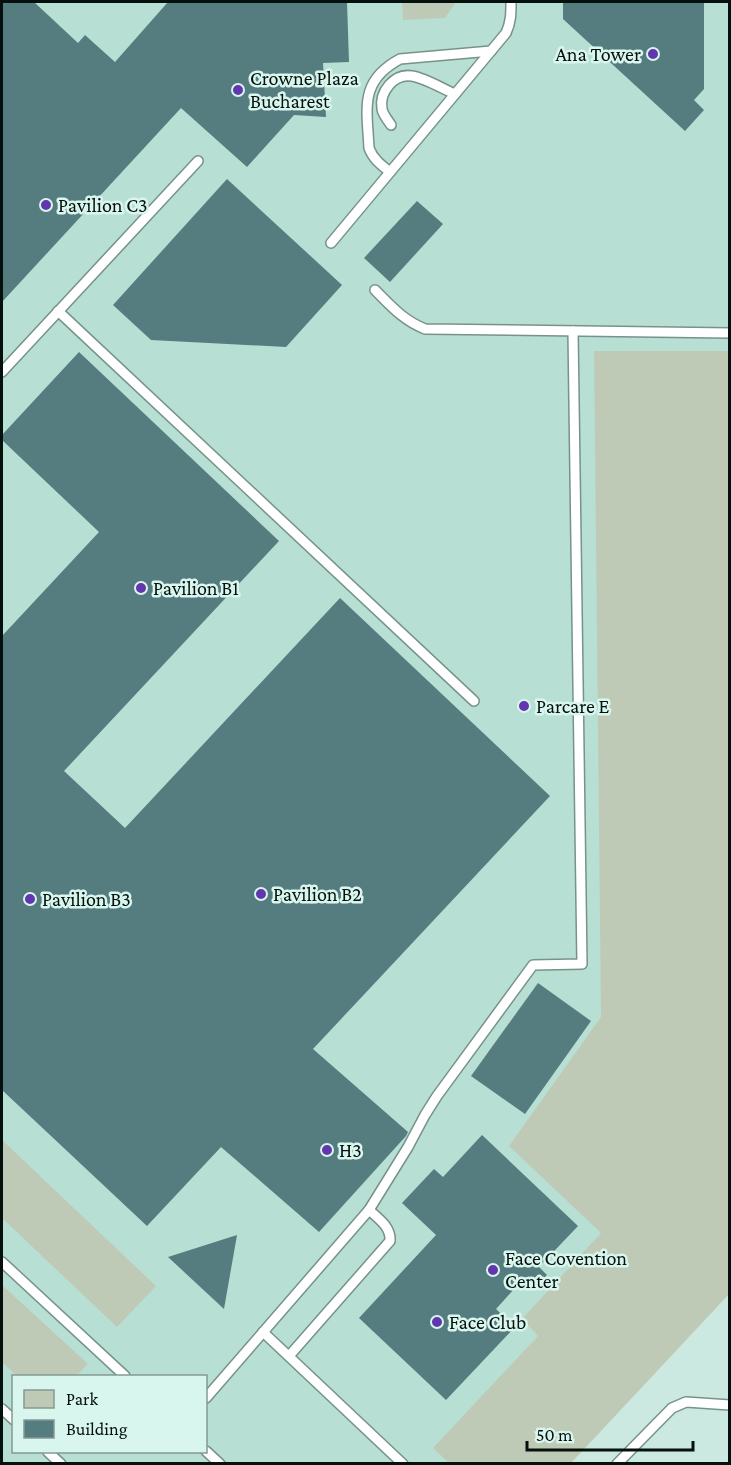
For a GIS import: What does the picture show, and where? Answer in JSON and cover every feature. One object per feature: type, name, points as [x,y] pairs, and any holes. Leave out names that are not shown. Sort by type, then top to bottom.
[{"type":"lane","points":[[331,243],[506,33],[510,24],[511,2]]},
{"type":"lane","points":[[390,172],[378,163],[369,148],[367,98],[379,74],[400,59],[490,51]]},
{"type":"lane","points":[[391,125],[384,115],[382,99],[387,87],[399,77],[415,76],[455,94]]},
{"type":"lane","points":[[2,372],[198,161]]},
{"type":"lane","points":[[375,290],[402,317],[425,329],[729,333]]},
{"type":"lane","points":[[58,311],[474,701]]},
{"type":"lane","points":[[207,1397],[369,1210],[436,1096],[532,965],[582,964],[573,331]]},
{"type":"lane","points":[[288,1356],[390,1241],[391,1234],[388,1228],[369,1210]]},
{"type":"lane","points":[[2,1262],[123,1375]]},
{"type":"lane","points":[[263,1332],[403,1464]]},
{"type":"lane","points":[[617,1464],[672,1408],[686,1402],[729,1406]]},
{"type":"lane","points":[[207,1451],[220,1464]]},
{"type":"lane","points":[[49,1453],[61,1464]]},
{"type":"shaded area","points":[[2,2],[729,2],[729,1294],[571,1463],[2,1464]]},
{"type":"green space","points":[[402,2],[456,2],[445,18],[403,20]]},
{"type":"green space","points":[[594,351],[729,351],[729,1294],[571,1463],[449,1463],[433,1448],[538,1336],[522,1319],[601,1233],[509,1146],[601,1017]]},
{"type":"green space","points":[[2,1140],[156,1286],[117,1327],[2,1218]]},
{"type":"green space","points":[[2,1285],[88,1364],[77,1375],[16,1375],[2,1362]]},
{"type":"building","points":[[2,2],[34,2],[78,43],[85,35],[115,62],[168,2],[347,2],[349,62],[323,63],[326,117],[294,115],[247,167],[181,108],[2,302]]},
{"type":"building","name":"Ana Tower","points":[[563,2],[704,2],[704,89],[694,100],[704,110],[685,131],[563,19]]},
{"type":"building","points":[[227,179],[342,285],[286,347],[151,340],[113,305]]},
{"type":"building","points":[[417,201],[443,224],[390,282],[364,258]]},
{"type":"building","name":"Pavilion B2","points":[[79,352],[279,541],[64,771],[125,828],[340,598],[550,796],[313,1049],[408,1132],[319,1232],[221,1147],[147,1226],[2,1090],[2,636],[99,532],[2,440],[2,435]]},
{"type":"building","points":[[538,983],[591,1021],[525,1114],[471,1076]]},
{"type":"building","points":[[482,1135],[578,1226],[539,1267],[547,1275],[535,1287],[525,1277],[496,1309],[515,1327],[446,1400],[359,1318],[436,1235],[402,1203],[434,1169],[443,1177]]},
{"type":"building","points":[[237,1235],[224,1309],[168,1257]]},
{"type":"place","name":"Ana Tower","points":[[653,54]]},
{"type":"place","name":"Crowne Plaza Bucharest","points":[[238,90]]},
{"type":"place","name":"Pavilion C3","points":[[46,205]]},
{"type":"place","name":"Pavilion B1","points":[[141,588]]},
{"type":"place","name":"Parcare E","points":[[524,706]]},
{"type":"place","name":"Pavilion B2","points":[[261,894]]},
{"type":"place","name":"Pavilion B3","points":[[30,899]]},
{"type":"place","name":"H3","points":[[327,1150]]},
{"type":"place","name":"Face Covention Center","points":[[493,1270]]},
{"type":"place","name":"Face Club","points":[[437,1322]]}]
